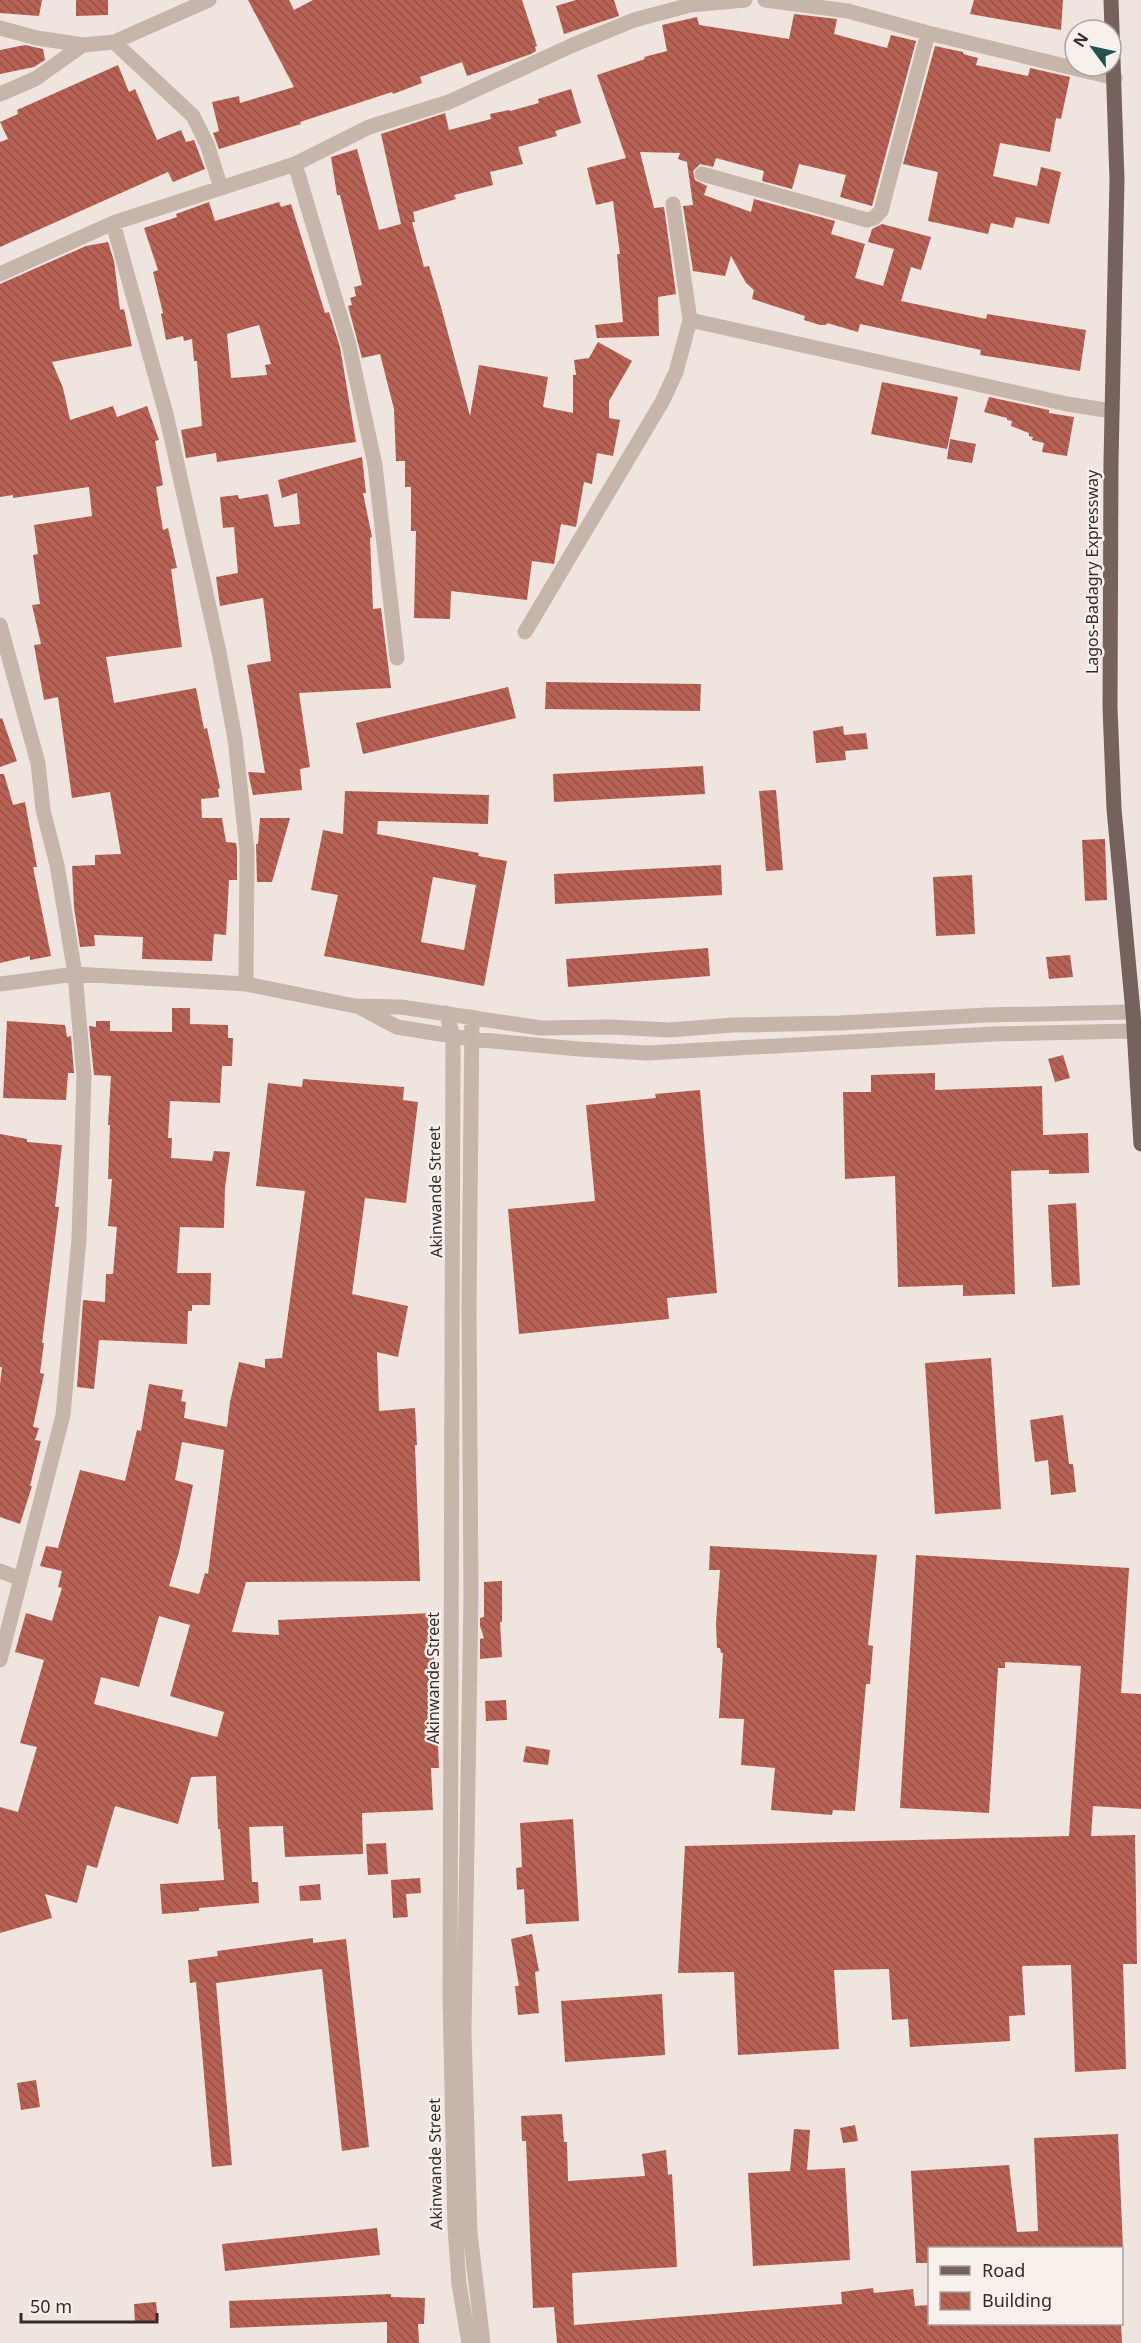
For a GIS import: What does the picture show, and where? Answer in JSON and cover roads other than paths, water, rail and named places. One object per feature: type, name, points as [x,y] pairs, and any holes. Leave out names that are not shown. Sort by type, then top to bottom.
[{"type":"main road","name":"Lagos-Badagry Expressway","points":[[1111,0],[1112,18]]},
{"type":"main road","name":"Lagos-Badagry Expressway","points":[[1115,78],[1117,241],[1112,411],[1110,707],[1114,809],[1133,1012],[1141,1144]]},
{"type":"street","points":[[0,28],[37,38],[83,45],[114,42],[209,0]]},
{"type":"street","points":[[0,274],[113,223],[295,164],[369,127],[448,102],[633,20],[690,5],[746,0]]},
{"type":"street","points":[[765,0],[850,5],[928,33],[1063,65]]},
{"type":"street","points":[[702,174],[867,220],[874,218],[880,211],[928,33]]},
{"type":"street","points":[[114,42],[193,116],[207,144],[221,188]]},
{"type":"street","points":[[0,94],[35,79],[83,45]]},
{"type":"street","points":[[295,164],[349,345],[373,454],[397,658]]},
{"type":"street","points":[[525,632],[662,402],[676,372],[690,320],[673,204]]},
{"type":"street","points":[[113,223],[166,414],[219,652],[235,739],[247,850],[246,984]]},
{"type":"street","points":[[690,320],[1067,404],[1112,411]]},
{"type":"street","points":[[0,626],[38,763],[44,810],[57,865],[75,974],[84,1076],[78,1251],[63,1415],[0,1660]]},
{"type":"street","points":[[0,984],[75,974],[246,984],[355,1006],[401,1007],[541,1028],[611,1027],[669,1030],[733,1025],[840,1023],[987,1015],[1133,1012]]},
{"type":"street","points":[[355,1006],[398,1027],[471,1039],[647,1053],[993,1034],[1134,1031]]},
{"type":"street","name":"Akinwande Street","points":[[446,1013],[453,1036],[450,1997],[454,2228],[459,2284],[469,2343]]},
{"type":"street","name":"Akinwande Street","points":[[472,1017],[468,1306],[471,1594],[464,2031],[471,2233],[483,2343]]},
{"type":"street","points":[[0,1571],[21,1579]]}]
